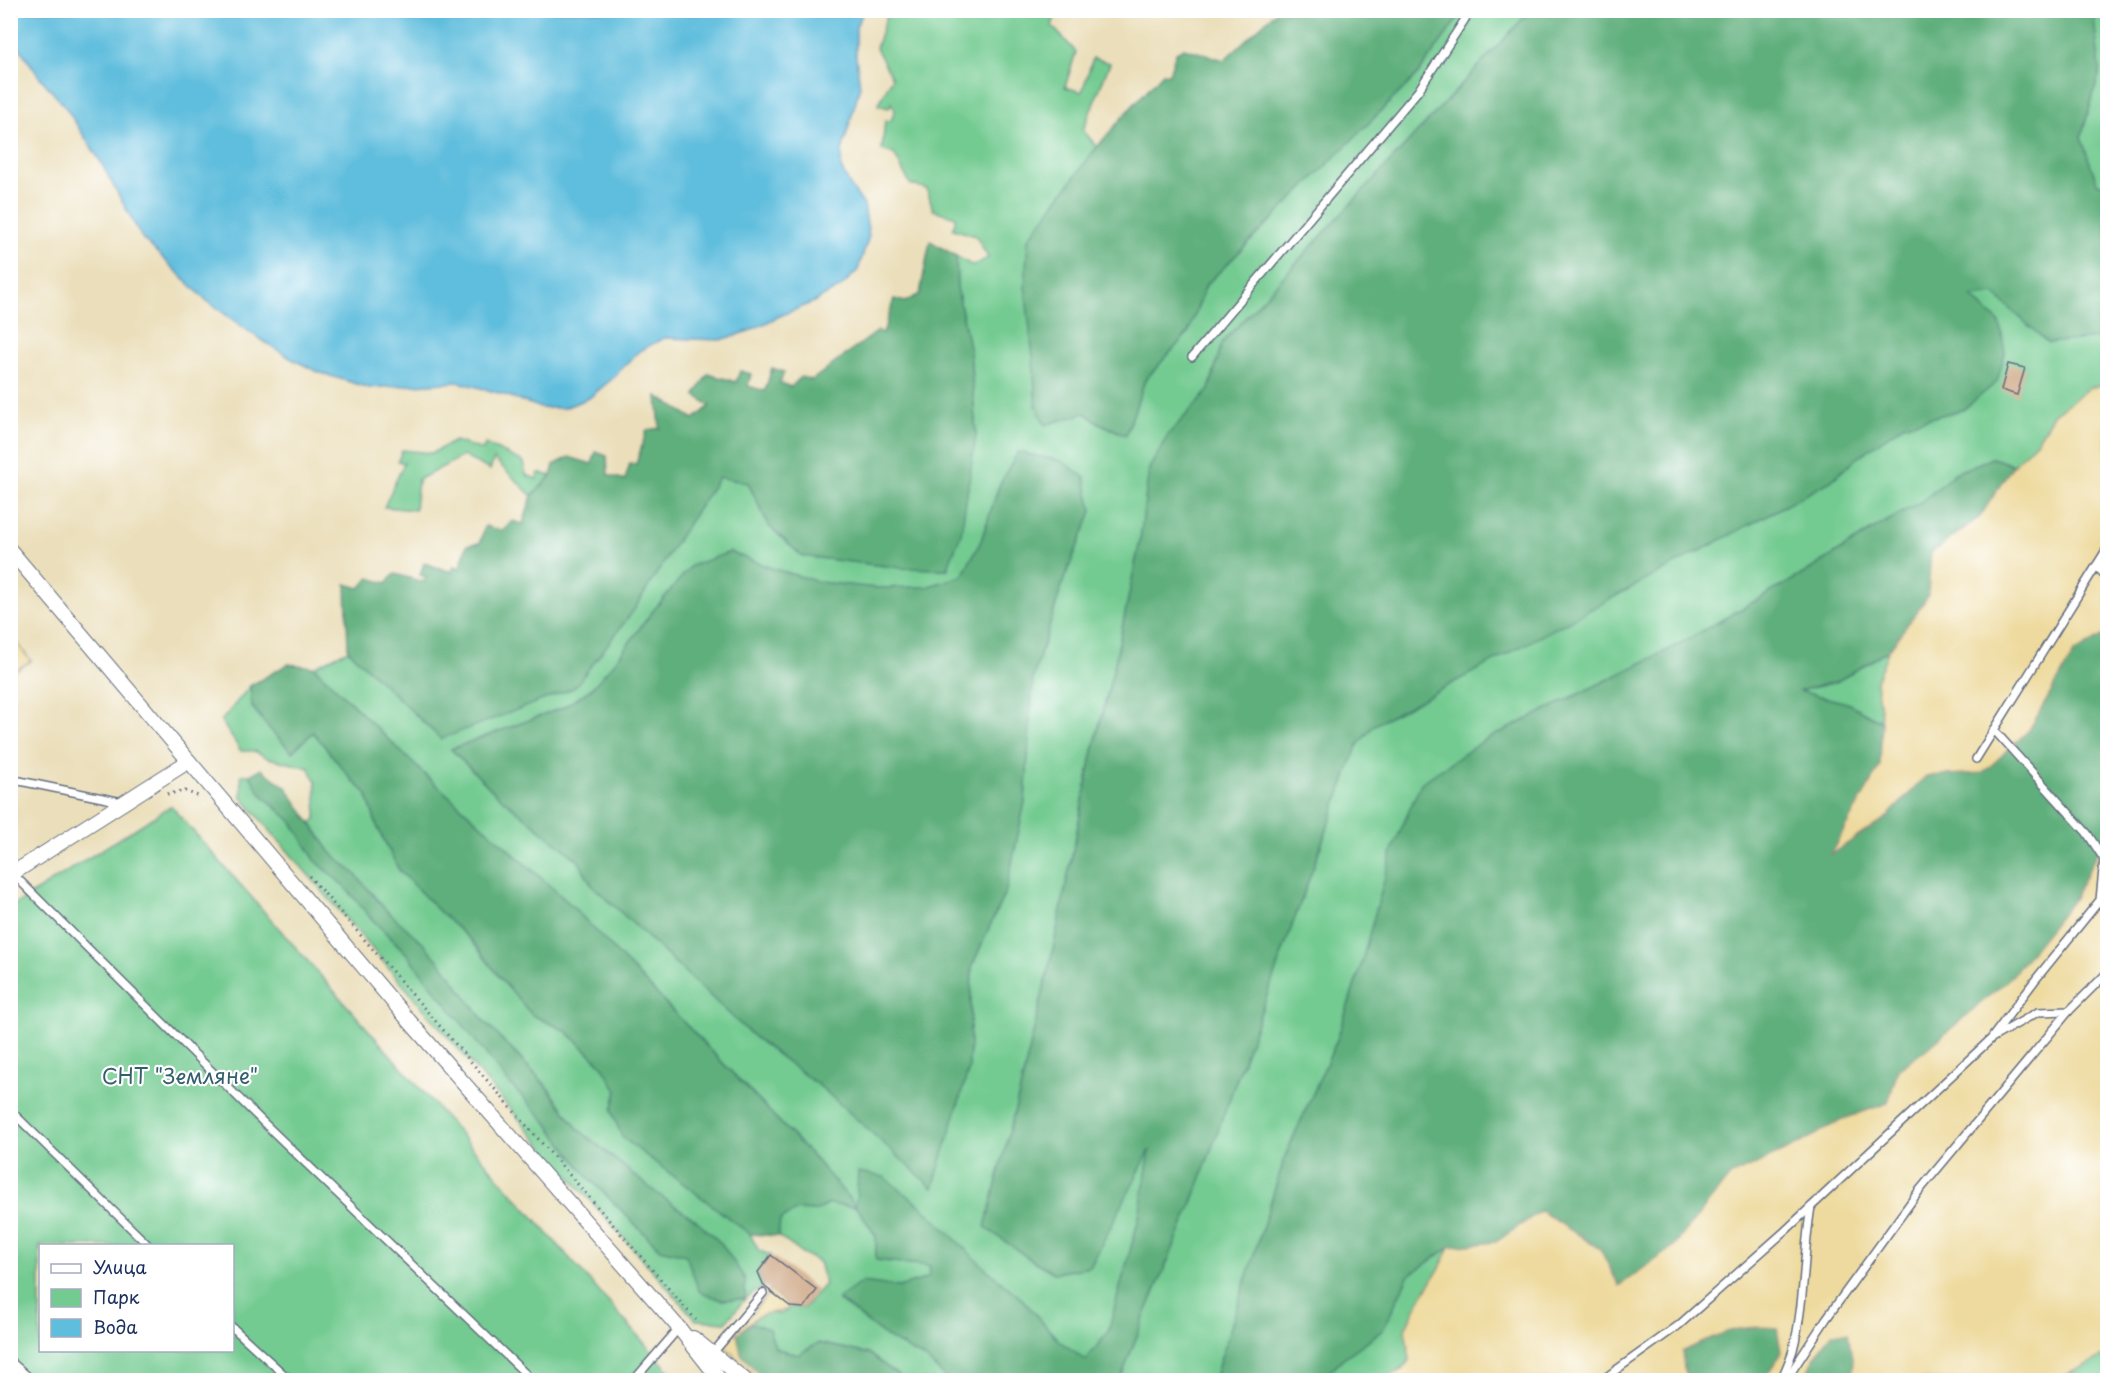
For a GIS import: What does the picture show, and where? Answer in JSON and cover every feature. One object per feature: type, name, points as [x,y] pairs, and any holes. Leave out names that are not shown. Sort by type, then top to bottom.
[{"type":"street","points":[[10,550],[411,1023],[679,1328],[720,1380]]},
{"type":"street","points":[[11,874],[189,761]]},
{"type":"street","points":[[679,1328],[745,1380]]},
{"type":"lane","points":[[1192,357],[1418,90],[1471,10]]},
{"type":"lane","points":[[1976,759],[2108,547]]},
{"type":"lane","points":[[2096,566],[2108,578]]},
{"type":"lane","points":[[1602,1380],[1679,1325],[1992,1038],[2100,900],[2104,859],[2087,833],[1994,730]]},
{"type":"lane","points":[[10,779],[122,802]]},
{"type":"lane","points":[[11,874],[263,1122],[532,1380]]},
{"type":"lane","points":[[2101,887],[2108,876]]},
{"type":"lane","points":[[1786,1380],[1826,1319],[1919,1191],[2069,1011],[2108,972]]},
{"type":"lane","points":[[1992,1038],[2037,1012],[2069,1011]]},
{"type":"lane","points":[[10,1110],[148,1244]]},
{"type":"lane","points":[[1781,1380],[1792,1352],[1802,1303],[1811,1206]]},
{"type":"lane","points":[[712,1353],[763,1293]]},
{"type":"lane","points":[[634,1380],[679,1328]]},
{"type":"lane","points":[[234,1329],[290,1380]]},
{"type":"lane","points":[[10,1361],[32,1380]]},
{"type":"path","points":[[164,794],[185,791],[198,796],[205,803]]},
{"type":"path","points":[[307,874],[696,1320]]},
{"type":"green space","points":[[888,11],[1057,11],[1052,26],[1076,52],[1065,87],[1082,92],[1093,58],[1110,63],[1083,130],[1097,147],[1028,239],[1036,405],[1045,424],[1085,413],[1101,424],[1126,435],[1145,380],[1188,333],[1206,285],[1418,74],[1463,11],[1530,11],[1222,343],[1209,390],[1168,435],[1149,469],[1140,541],[1115,663],[1093,751],[1054,945],[986,1226],[1027,1257],[1054,1273],[1090,1267],[1151,1147],[1138,1222],[1108,1332],[1086,1361],[1058,1340],[1022,1299],[985,1268],[857,1207],[876,1236],[876,1260],[930,1266],[929,1278],[899,1287],[862,1282],[838,1300],[885,1336],[926,1359],[948,1380],[904,1380],[869,1354],[819,1343],[798,1355],[775,1348],[769,1329],[751,1323],[757,1316],[770,1313],[781,1314],[791,1307],[804,1308],[825,1284],[819,1262],[778,1236],[780,1220],[797,1210],[815,1211],[829,1204],[856,1207],[815,1159],[570,904],[422,772],[314,667],[348,650],[441,739],[678,539],[719,477],[748,483],[769,526],[802,556],[902,568],[948,569],[976,434],[970,352],[957,288],[956,256],[973,266],[988,258],[976,236],[953,229],[956,217],[933,210],[927,189],[910,184],[894,154],[882,150],[885,120],[891,121],[895,110],[891,103],[889,108],[878,105],[892,78],[876,48]],"holes":[[[999,486],[1092,511],[1064,579],[1032,678],[1025,802],[1006,890],[972,966],[969,1068],[933,1187],[822,1088],[754,1037],[592,885],[578,860],[495,793],[451,749],[562,708],[590,690],[615,662],[652,612],[730,552],[774,569],[819,582],[876,588],[927,587],[962,576],[981,541]]]},
{"type":"green space","points":[[1277,11],[1463,11],[1418,74],[1206,285],[1188,333],[1145,380],[1126,435],[1101,424],[1085,413],[1045,425],[1036,405],[1025,286],[1028,239],[1097,147],[1163,73],[1169,74],[1176,52],[1184,48],[1224,60]]},
{"type":"green space","points":[[1530,11],[2093,11],[2100,71],[2081,137],[2097,183],[2107,186],[2107,332],[2100,338],[2048,343],[1994,294],[1972,297],[2000,323],[2005,353],[1997,382],[1964,409],[1903,425],[1854,460],[1831,481],[1374,725],[1357,746],[1190,1208],[1120,1380],[948,1380],[926,1359],[885,1336],[838,1299],[862,1282],[899,1287],[928,1278],[930,1266],[876,1260],[876,1236],[857,1207],[829,1204],[815,1211],[797,1210],[780,1220],[778,1236],[750,1234],[622,1137],[612,1111],[617,1091],[602,1065],[566,1031],[532,1015],[472,941],[399,870],[377,826],[366,793],[353,781],[313,732],[292,752],[267,726],[252,706],[250,686],[288,664],[314,667],[422,772],[570,904],[815,1159],[856,1206],[858,1172],[884,1177],[920,1205],[985,1268],[1022,1299],[1058,1340],[1086,1360],[1108,1332],[1138,1222],[1150,1150],[1090,1267],[1054,1273],[985,1227],[1054,945],[1093,751],[1115,663],[1140,541],[1149,469],[1168,435],[1209,390],[1222,343]]},
{"type":"green space","points":[[2093,11],[2107,11],[2107,186],[2097,183],[2081,138],[2100,71]]},
{"type":"green space","points":[[930,241],[956,256],[957,288],[970,352],[976,434],[961,534],[947,569],[902,568],[802,556],[769,526],[748,483],[719,477],[634,610],[574,688],[441,739],[348,650],[346,584],[360,588],[369,578],[386,583],[395,574],[424,582],[426,577],[420,575],[424,563],[452,572],[454,566],[460,568],[467,545],[480,543],[485,526],[503,531],[512,521],[523,524],[532,496],[551,476],[554,465],[569,457],[592,464],[596,452],[607,456],[608,475],[625,480],[630,463],[636,464],[647,430],[660,428],[657,396],[694,419],[710,406],[695,395],[708,374],[736,382],[740,371],[751,374],[748,386],[765,391],[772,368],[784,372],[780,383],[791,387],[801,377],[812,380],[878,331],[883,333],[894,299],[905,302],[920,294]]},
{"type":"green space","points":[[1994,294],[2015,311],[2100,338],[2107,332],[2107,384],[2089,389],[2054,414],[2037,441],[2013,465],[1992,458],[1955,473],[1924,500],[1803,574],[1674,647],[1359,972],[1337,1040],[1286,1154],[1214,1380],[1120,1380],[1190,1208],[1357,746],[1374,725],[1831,481],[1854,460],[1903,425],[1964,409],[2000,323],[1971,297]]},
{"type":"green space","points":[[455,441],[483,450],[485,444],[524,462],[526,475],[537,479],[539,473],[551,476],[532,496],[494,459],[490,470],[463,456],[418,480],[415,510],[384,507],[404,463],[398,461],[402,450],[432,453]]},
{"type":"green space","points":[[1018,452],[1062,461],[1085,478],[1092,511],[1064,579],[1033,678],[1025,802],[1006,890],[972,966],[969,1068],[933,1188],[822,1088],[754,1037],[592,885],[578,860],[495,793],[451,749],[562,708],[590,690],[691,566],[730,552],[774,569],[819,582],[876,588],[926,587],[962,576],[981,541],[999,486]]},
{"type":"green space","points":[[1992,458],[2013,465],[1980,517],[1931,553],[1928,596],[1889,650],[1836,682],[1799,691],[1847,703],[1882,722],[1880,766],[1831,854],[1886,818],[1926,776],[1983,773],[2029,730],[2074,653],[2107,633],[2107,835],[2072,901],[2012,976],[1931,1046],[1898,1070],[1888,1103],[1841,1120],[1799,1144],[1730,1176],[1673,1247],[1619,1286],[1600,1249],[1541,1211],[1496,1242],[1450,1247],[1408,1276],[1383,1330],[1342,1359],[1321,1380],[1214,1380],[1286,1154],[1337,1040],[1359,972],[1393,848],[1421,783],[1483,741],[1674,647],[1803,574],[1924,500],[1955,473]]},
{"type":"green space","points":[[1889,650],[1876,681],[1882,722],[1847,703],[1798,691],[1836,682]]},
{"type":"green space","points":[[250,686],[252,707],[292,752],[313,732],[353,781],[366,793],[377,826],[399,870],[472,941],[532,1015],[566,1031],[602,1065],[617,1091],[612,1111],[622,1137],[750,1234],[759,1251],[771,1255],[758,1272],[764,1286],[745,1299],[726,1322],[696,1320],[530,1132],[242,798],[241,775],[250,775],[260,793],[292,822],[315,860],[345,887],[371,918],[406,953],[509,1082],[544,1119],[588,1177],[660,1249],[686,1254],[692,1270],[696,1220],[655,1192],[578,1129],[547,1086],[483,1020],[445,968],[385,909],[356,875],[331,853],[311,823],[316,819],[316,782],[309,768],[268,758],[254,751],[241,751],[221,721]]},
{"type":"green space","points":[[261,769],[286,787],[331,853],[356,875],[385,909],[422,942],[445,968],[483,1020],[546,1086],[578,1129],[655,1192],[696,1220],[722,1244],[745,1279],[745,1299],[721,1300],[699,1291],[686,1255],[660,1249],[588,1177],[544,1119],[509,1083],[406,953],[371,918],[345,887],[315,860],[292,822],[260,793],[250,775]]},
{"type":"green space","name":"СНТ \"Земляне\"","points":[[171,806],[677,1380],[11,1380],[11,907]]},
{"type":"green space","points":[[1450,1247],[1405,1329],[1410,1359],[1402,1369],[1392,1375],[1370,1381],[1321,1380],[1342,1359],[1383,1330],[1408,1276]]},
{"type":"green space","points":[[751,1323],[769,1329],[775,1348],[798,1355],[818,1343],[869,1354],[904,1380],[764,1380],[740,1354],[737,1334]]},
{"type":"green space","points":[[1758,1326],[1777,1328],[1781,1352],[1774,1366],[1762,1380],[1689,1380],[1684,1368],[1682,1352],[1724,1331]]},
{"type":"green space","points":[[1832,1333],[1848,1333],[1853,1364],[1852,1380],[1803,1380],[1813,1360]]},
{"type":"green space","points":[[2107,1354],[2107,1380],[2057,1380]]},
{"type":"sand","points":[[2107,384],[2107,633],[2074,653],[2029,730],[1983,773],[1926,776],[1886,818],[1830,855],[1880,766],[1882,722],[1876,681],[1889,650],[1928,596],[1931,553],[1980,517],[2013,465],[2037,441],[2054,414],[2089,388]]},
{"type":"sand","points":[[11,635],[31,661],[10,673]]},
{"type":"sand","points":[[2107,835],[2107,1354],[2057,1380],[1852,1380],[1853,1364],[1848,1333],[1832,1333],[1813,1360],[1803,1380],[1762,1380],[1774,1366],[1781,1352],[1777,1328],[1763,1327],[1738,1329],[1717,1335],[1682,1352],[1684,1368],[1689,1380],[1381,1380],[1402,1370],[1410,1359],[1405,1329],[1450,1247],[1496,1242],[1541,1211],[1600,1249],[1619,1286],[1673,1247],[1730,1176],[1799,1144],[1841,1120],[1888,1103],[1898,1070],[1931,1046],[2012,976],[2072,901]]},
{"type":"sand","points":[[770,1291],[791,1307],[759,1316],[737,1334],[741,1354],[764,1380],[760,1380],[724,1346]]},
{"type":"water","points":[[10,11],[864,11],[856,26],[856,57],[860,86],[842,151],[841,168],[864,205],[869,236],[858,270],[841,287],[814,302],[749,331],[721,340],[664,338],[639,351],[612,379],[589,398],[564,408],[542,408],[459,382],[369,388],[318,372],[255,336],[207,301],[142,238],[99,159],[66,108],[38,75],[12,37]]},
{"type":"building","points":[[2008,364],[2025,368],[2017,395],[2001,390]]},
{"type":"building","points":[[771,1255],[817,1290],[804,1308],[791,1307],[764,1286],[758,1272]]}]
